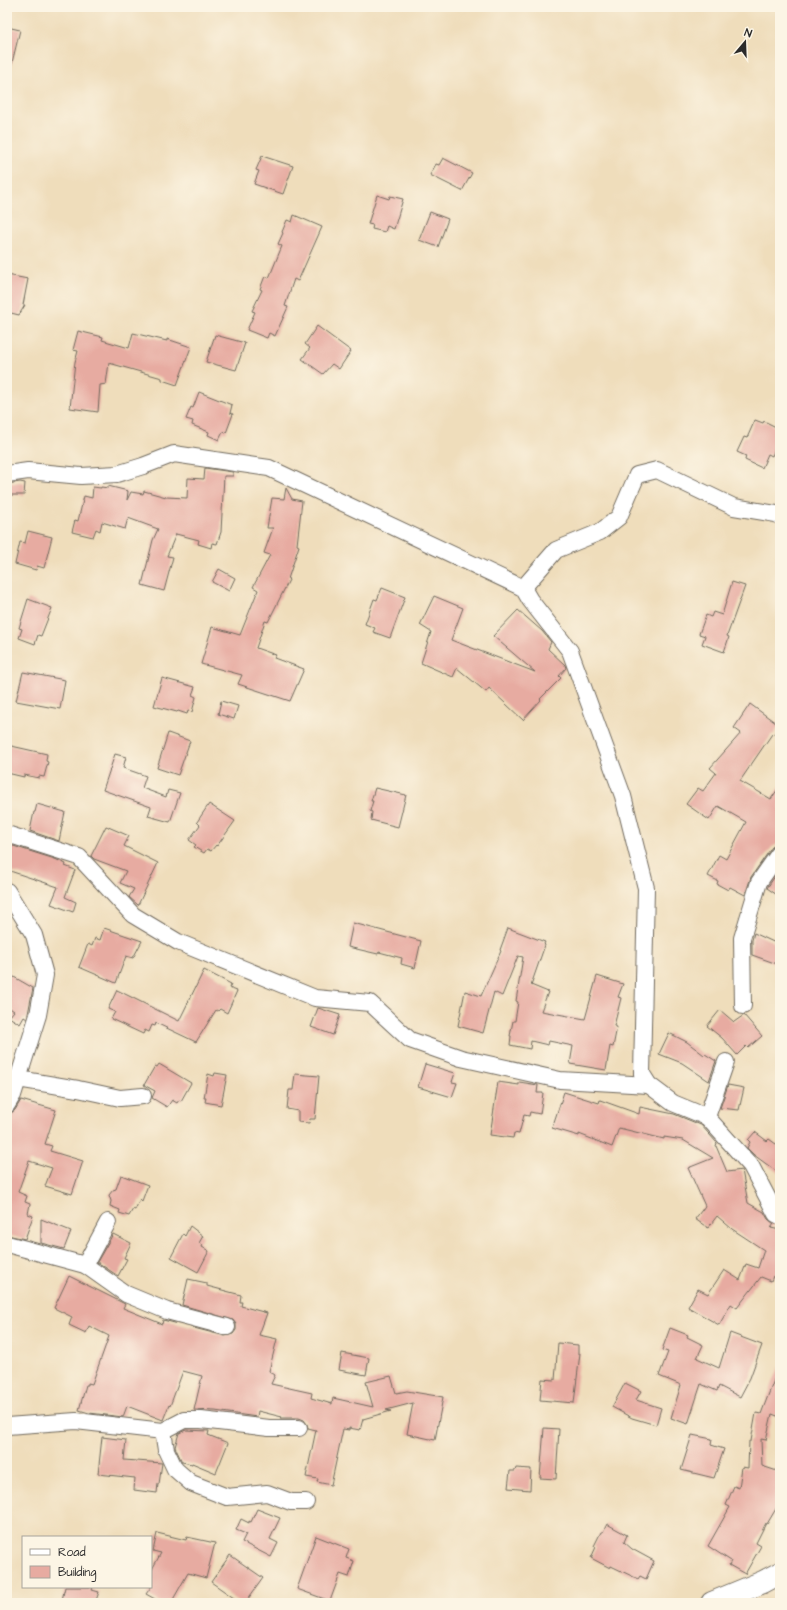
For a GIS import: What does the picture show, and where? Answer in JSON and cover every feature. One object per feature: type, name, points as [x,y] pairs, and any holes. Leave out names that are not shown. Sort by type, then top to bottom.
[{"type":"street","points":[[7,474],[28,471],[81,476],[117,474],[174,454],[269,468],[523,588],[530,600],[570,651],[623,796],[646,888],[642,1074],[650,1085],[672,1103],[707,1117],[751,1166],[776,1214],[780,1216]]},
{"type":"street","points":[[523,588],[556,550],[600,532],[619,517],[637,474],[657,470],[734,507],[780,516]]},
{"type":"street","points":[[7,834],[79,857],[133,915],[178,942],[314,998],[370,1003],[410,1040],[462,1058],[560,1080],[650,1085]]},
{"type":"street","points":[[743,1006],[742,938],[759,882],[780,852]]},
{"type":"street","points":[[7,891],[34,935],[45,975],[38,1015],[13,1095],[7,1105]]},
{"type":"street","points":[[707,1117],[726,1062]]},
{"type":"street","points":[[18,1079],[120,1098],[142,1096]]},
{"type":"street","points":[[85,1265],[108,1222]]},
{"type":"street","points":[[7,1244],[85,1265],[126,1294],[167,1311],[227,1328]]},
{"type":"street","points":[[7,1426],[76,1421],[163,1431],[184,1420],[201,1420],[269,1428],[299,1428]]},
{"type":"street","points":[[163,1431],[166,1450],[175,1469],[191,1483],[227,1497],[267,1493],[291,1502],[306,1502]]},
{"type":"street","points":[[712,1603],[763,1582],[780,1573]]},
{"type":"building","points":[[7,27],[20,30],[11,67],[7,67]]},
{"type":"building","points":[[262,156],[293,166],[283,194],[254,184],[259,171],[256,170]]},
{"type":"building","points":[[443,158],[472,173],[462,191],[430,175],[436,164],[439,165]]},
{"type":"building","points":[[377,195],[389,199],[390,196],[403,199],[394,229],[387,226],[385,232],[372,229],[373,225],[368,224]]},
{"type":"building","points":[[430,212],[448,219],[438,247],[419,240]]},
{"type":"building","points":[[294,215],[322,227],[298,281],[294,279],[285,306],[288,307],[275,336],[269,333],[267,338],[247,330],[255,312],[252,311],[262,290],[260,289],[265,276],[269,278],[282,246],[278,244],[283,233],[282,232],[287,220],[292,222]]},
{"type":"building","points":[[7,275],[28,279],[23,305],[25,305],[19,315],[7,312]]},
{"type":"building","points":[[317,326],[351,351],[339,369],[332,364],[323,374],[302,359],[310,348],[305,344]]},
{"type":"building","points":[[78,331],[103,337],[102,340],[129,348],[133,333],[167,341],[167,339],[191,347],[177,385],[162,380],[162,378],[109,363],[106,384],[100,385],[98,412],[70,408],[75,362],[78,351],[73,350]]},
{"type":"building","points":[[215,335],[245,343],[236,370],[206,362]]},
{"type":"building","points":[[199,392],[232,405],[230,413],[233,414],[226,433],[223,432],[219,440],[208,435],[209,432],[192,425],[193,421],[186,419],[191,407],[193,408]]},
{"type":"building","points":[[755,420],[763,423],[764,421],[780,429],[780,437],[772,456],[768,454],[762,468],[745,460],[746,456],[737,452],[744,437],[747,438]]},
{"type":"building","points":[[205,468],[233,472],[233,476],[224,476],[221,532],[217,544],[212,543],[211,548],[198,544],[199,540],[176,534],[167,556],[173,557],[164,591],[142,585],[153,540],[158,529],[128,518],[125,529],[102,522],[100,531],[96,529],[93,537],[72,532],[75,520],[78,521],[84,496],[92,498],[93,487],[108,488],[108,486],[128,491],[127,500],[131,492],[143,494],[144,491],[166,497],[187,498],[188,478],[204,479]]},
{"type":"building","points":[[20,482],[25,483],[24,495],[7,495],[7,484]]},
{"type":"building","points":[[286,488],[292,499],[302,501],[297,545],[299,546],[288,579],[289,580],[268,622],[265,621],[256,648],[276,655],[274,658],[304,669],[290,701],[238,684],[242,675],[201,664],[212,627],[240,635],[258,590],[253,587],[270,555],[264,553],[273,528],[267,528],[272,498],[284,499]]},
{"type":"building","points":[[28,531],[52,537],[44,568],[37,566],[36,570],[15,564],[20,542],[25,543]]},
{"type":"building","points":[[219,569],[235,578],[229,591],[212,582]]},
{"type":"building","points":[[732,582],[745,586],[727,636],[729,637],[724,652],[702,644],[705,636],[699,634],[706,615],[711,617],[713,612],[722,615]]},
{"type":"building","points":[[382,588],[405,597],[390,638],[373,632],[375,628],[365,624],[374,599],[377,600]]},
{"type":"building","points":[[434,596],[463,608],[451,640],[535,672],[493,636],[518,610],[542,631],[551,642],[548,649],[565,665],[566,668],[559,676],[561,678],[540,699],[541,700],[523,720],[489,688],[486,692],[457,668],[453,677],[421,663],[431,632],[420,625]]},
{"type":"building","points":[[28,599],[52,608],[41,636],[38,635],[35,644],[19,638],[22,629],[19,628]]},
{"type":"building","points":[[23,672],[65,680],[60,709],[16,701]]},
{"type":"building","points":[[162,678],[195,687],[192,695],[196,697],[192,712],[188,711],[187,714],[154,706]]},
{"type":"building","points":[[221,701],[238,706],[234,719],[218,714]]},
{"type":"building","points":[[750,704],[780,726],[773,735],[772,734],[740,781],[771,799],[780,786],[780,843],[772,847],[751,877],[745,895],[730,887],[728,890],[717,884],[718,881],[708,876],[719,855],[726,859],[746,822],[718,806],[709,820],[686,804],[698,788],[703,791],[716,773],[710,768],[741,733],[734,728]]},
{"type":"building","points":[[168,733],[190,741],[178,775],[157,768]]},
{"type":"building","points":[[7,745],[47,754],[46,761],[48,762],[44,777],[39,776],[39,778],[24,775],[24,777],[7,773]]},
{"type":"building","points":[[115,754],[126,757],[123,768],[146,776],[142,788],[166,797],[168,790],[180,793],[170,822],[148,816],[151,807],[103,790]]},
{"type":"building","points":[[375,788],[406,795],[398,827],[371,820],[372,812],[370,811],[373,801],[371,801]]},
{"type":"building","points":[[37,804],[65,812],[59,841],[30,831]]},
{"type":"building","points":[[209,804],[235,821],[217,846],[216,845],[211,851],[207,849],[204,853],[194,847],[196,845],[189,840],[200,825],[197,822]]},
{"type":"building","points":[[106,826],[129,836],[124,846],[158,863],[138,905],[129,897],[134,889],[120,883],[126,871],[94,859],[91,856]]},
{"type":"building","points":[[7,844],[55,859],[66,864],[65,866],[75,870],[65,897],[76,902],[73,912],[51,904],[58,887],[7,870]]},
{"type":"building","points":[[780,869],[780,897],[767,888]]},
{"type":"building","points":[[353,923],[421,941],[415,968],[401,964],[402,958],[379,952],[378,954],[348,947]]},
{"type":"building","points":[[104,928],[142,941],[133,958],[126,956],[116,983],[79,967],[88,944],[92,946],[95,938],[100,940]]},
{"type":"building","points":[[508,928],[545,942],[531,985],[548,992],[541,1011],[585,1019],[597,976],[623,984],[618,997],[621,998],[614,1026],[617,1027],[613,1047],[610,1046],[606,1070],[570,1064],[573,1046],[549,1041],[548,1045],[531,1041],[530,1049],[510,1045],[510,1036],[513,1021],[515,1021],[518,1002],[516,1001],[523,957],[518,956],[502,996],[494,992],[483,1033],[458,1026],[465,991],[481,996],[501,951],[500,950]]},
{"type":"building","points":[[754,933],[780,945],[780,965],[752,955],[752,940]]},
{"type":"building","points":[[204,970],[231,984],[229,988],[237,991],[227,1013],[220,1009],[218,1011],[216,1010],[196,1042],[156,1023],[155,1026],[152,1025],[149,1032],[145,1030],[143,1034],[111,1019],[115,1012],[108,1009],[117,990],[179,1021]]},
{"type":"building","points":[[7,973],[33,988],[27,1019],[24,1017],[20,1024],[9,1017],[14,1011],[7,1006]]},
{"type":"building","points":[[318,1008],[340,1015],[333,1035],[311,1027]]},
{"type":"building","points":[[720,1010],[734,1022],[744,1015],[762,1036],[748,1048],[746,1046],[737,1055],[722,1038],[707,1026]]},
{"type":"building","points":[[669,1033],[687,1042],[704,1055],[705,1054],[716,1061],[709,1081],[682,1063],[659,1054]]},
{"type":"building","points":[[159,1064],[191,1083],[181,1101],[179,1100],[177,1103],[172,1100],[167,1107],[152,1098],[155,1091],[144,1085],[155,1066],[157,1067]]},
{"type":"building","points":[[425,1064],[455,1073],[452,1082],[457,1083],[452,1097],[418,1087]]},
{"type":"building","points":[[215,1073],[227,1075],[221,1105],[205,1102],[206,1098],[204,1098],[208,1074],[214,1076]]},
{"type":"building","points":[[295,1074],[319,1076],[315,1119],[310,1119],[309,1123],[298,1122],[298,1111],[287,1109],[289,1090],[293,1090]]},
{"type":"building","points":[[498,1082],[519,1085],[519,1082],[538,1085],[537,1093],[543,1093],[540,1114],[530,1112],[529,1116],[524,1115],[519,1134],[514,1133],[513,1138],[490,1135]]},
{"type":"building","points":[[728,1085],[744,1088],[739,1110],[720,1108]]},
{"type":"building","points":[[564,1092],[599,1103],[600,1100],[639,1114],[640,1107],[674,1114],[701,1125],[717,1143],[716,1146],[727,1172],[742,1170],[748,1203],[764,1212],[768,1219],[774,1224],[771,1228],[780,1230],[780,1278],[773,1276],[771,1281],[761,1277],[737,1308],[731,1304],[719,1325],[688,1307],[698,1289],[708,1294],[724,1270],[740,1280],[746,1264],[758,1268],[764,1250],[732,1229],[717,1216],[708,1228],[695,1219],[705,1206],[688,1168],[713,1158],[683,1140],[664,1137],[664,1139],[619,1128],[612,1147],[579,1134],[579,1136],[552,1128]]},
{"type":"building","points":[[21,1100],[56,1110],[45,1144],[52,1146],[50,1151],[83,1161],[72,1194],[45,1186],[52,1168],[29,1161],[18,1192],[27,1196],[25,1202],[30,1204],[28,1214],[33,1216],[25,1239],[7,1235],[7,1144],[10,1132],[7,1131],[7,1114],[15,1110]]},
{"type":"building","points":[[755,1132],[767,1141],[769,1139],[780,1147],[780,1174],[747,1148],[750,1142],[748,1140]]},
{"type":"building","points":[[121,1175],[148,1185],[142,1201],[140,1199],[135,1210],[133,1209],[129,1216],[119,1213],[120,1210],[110,1206],[111,1201],[109,1195],[116,1189]]},
{"type":"building","points":[[41,1219],[71,1231],[64,1249],[41,1243]]},
{"type":"building","points":[[190,1226],[203,1236],[199,1243],[203,1245],[202,1247],[209,1251],[198,1272],[171,1257],[183,1234],[185,1236]]},
{"type":"building","points":[[113,1234],[131,1243],[124,1258],[127,1259],[118,1276],[97,1262]]},
{"type":"building","points":[[69,1276],[125,1304],[123,1308],[162,1324],[163,1320],[225,1336],[233,1334],[236,1330],[236,1324],[233,1320],[182,1305],[188,1279],[207,1283],[207,1286],[241,1295],[241,1306],[267,1313],[259,1335],[277,1339],[269,1371],[275,1375],[271,1384],[312,1393],[311,1398],[332,1404],[333,1398],[373,1407],[366,1382],[391,1376],[396,1393],[407,1391],[443,1397],[435,1440],[407,1434],[413,1403],[386,1410],[391,1411],[363,1419],[360,1430],[349,1428],[349,1430],[343,1429],[331,1485],[317,1482],[318,1479],[306,1477],[316,1430],[308,1428],[304,1420],[299,1418],[281,1418],[282,1417],[258,1411],[257,1417],[215,1411],[194,1410],[202,1376],[183,1371],[163,1420],[127,1406],[123,1417],[89,1413],[79,1410],[86,1385],[88,1385],[88,1383],[92,1384],[109,1336],[89,1326],[86,1333],[69,1325],[72,1317],[54,1308]]},
{"type":"building","points":[[670,1328],[688,1335],[687,1337],[703,1345],[697,1358],[719,1368],[730,1333],[762,1345],[750,1378],[740,1397],[719,1386],[717,1391],[701,1384],[688,1424],[671,1418],[681,1385],[659,1376],[668,1352],[662,1350]]},
{"type":"building","points":[[558,1343],[578,1345],[578,1353],[580,1353],[574,1403],[540,1400],[542,1379],[555,1380]]},
{"type":"building","points":[[342,1353],[369,1358],[366,1375],[339,1370]]},
{"type":"building","points":[[779,1367],[780,1417],[772,1414],[766,1440],[761,1439],[762,1466],[780,1472],[780,1502],[767,1524],[766,1523],[756,1543],[761,1546],[745,1574],[729,1565],[731,1561],[708,1546],[730,1507],[726,1505],[734,1486],[739,1488],[742,1467],[748,1468],[749,1441],[751,1441],[756,1413],[761,1414]]},
{"type":"building","points":[[625,1383],[641,1391],[636,1400],[661,1408],[656,1425],[632,1418],[612,1407]]},
{"type":"building","points":[[544,1428],[559,1429],[556,1479],[540,1478]]},
{"type":"building","points":[[186,1430],[209,1431],[208,1435],[228,1443],[216,1473],[192,1463],[182,1462],[175,1447],[179,1433]]},
{"type":"building","points":[[692,1435],[712,1439],[711,1445],[724,1449],[714,1478],[681,1470]]},
{"type":"building","points":[[102,1437],[126,1440],[124,1460],[162,1463],[157,1493],[134,1490],[135,1478],[98,1474]]},
{"type":"building","points":[[516,1468],[531,1469],[530,1490],[508,1488],[510,1471],[515,1471]]},
{"type":"building","points":[[257,1509],[280,1518],[270,1539],[278,1543],[271,1557],[242,1542],[246,1534],[236,1530],[241,1519],[249,1523],[249,1521],[251,1522]]},
{"type":"building","points":[[607,1524],[627,1535],[624,1542],[632,1549],[654,1561],[646,1579],[640,1576],[638,1579],[611,1566],[610,1568],[591,1558],[596,1547],[594,1546]]},
{"type":"building","points":[[157,1533],[186,1540],[187,1537],[215,1543],[206,1578],[188,1573],[171,1603],[162,1603],[146,1594],[150,1588],[152,1588],[152,1569],[161,1553],[153,1551]]},
{"type":"building","points":[[316,1536],[349,1549],[346,1558],[354,1561],[349,1577],[340,1574],[330,1601],[297,1589]]},
{"type":"building","points":[[230,1555],[263,1578],[245,1603],[241,1603],[211,1582]]},
{"type":"building","points":[[65,1588],[93,1588],[92,1590],[99,1592],[95,1603],[71,1603],[62,1600]]}]
